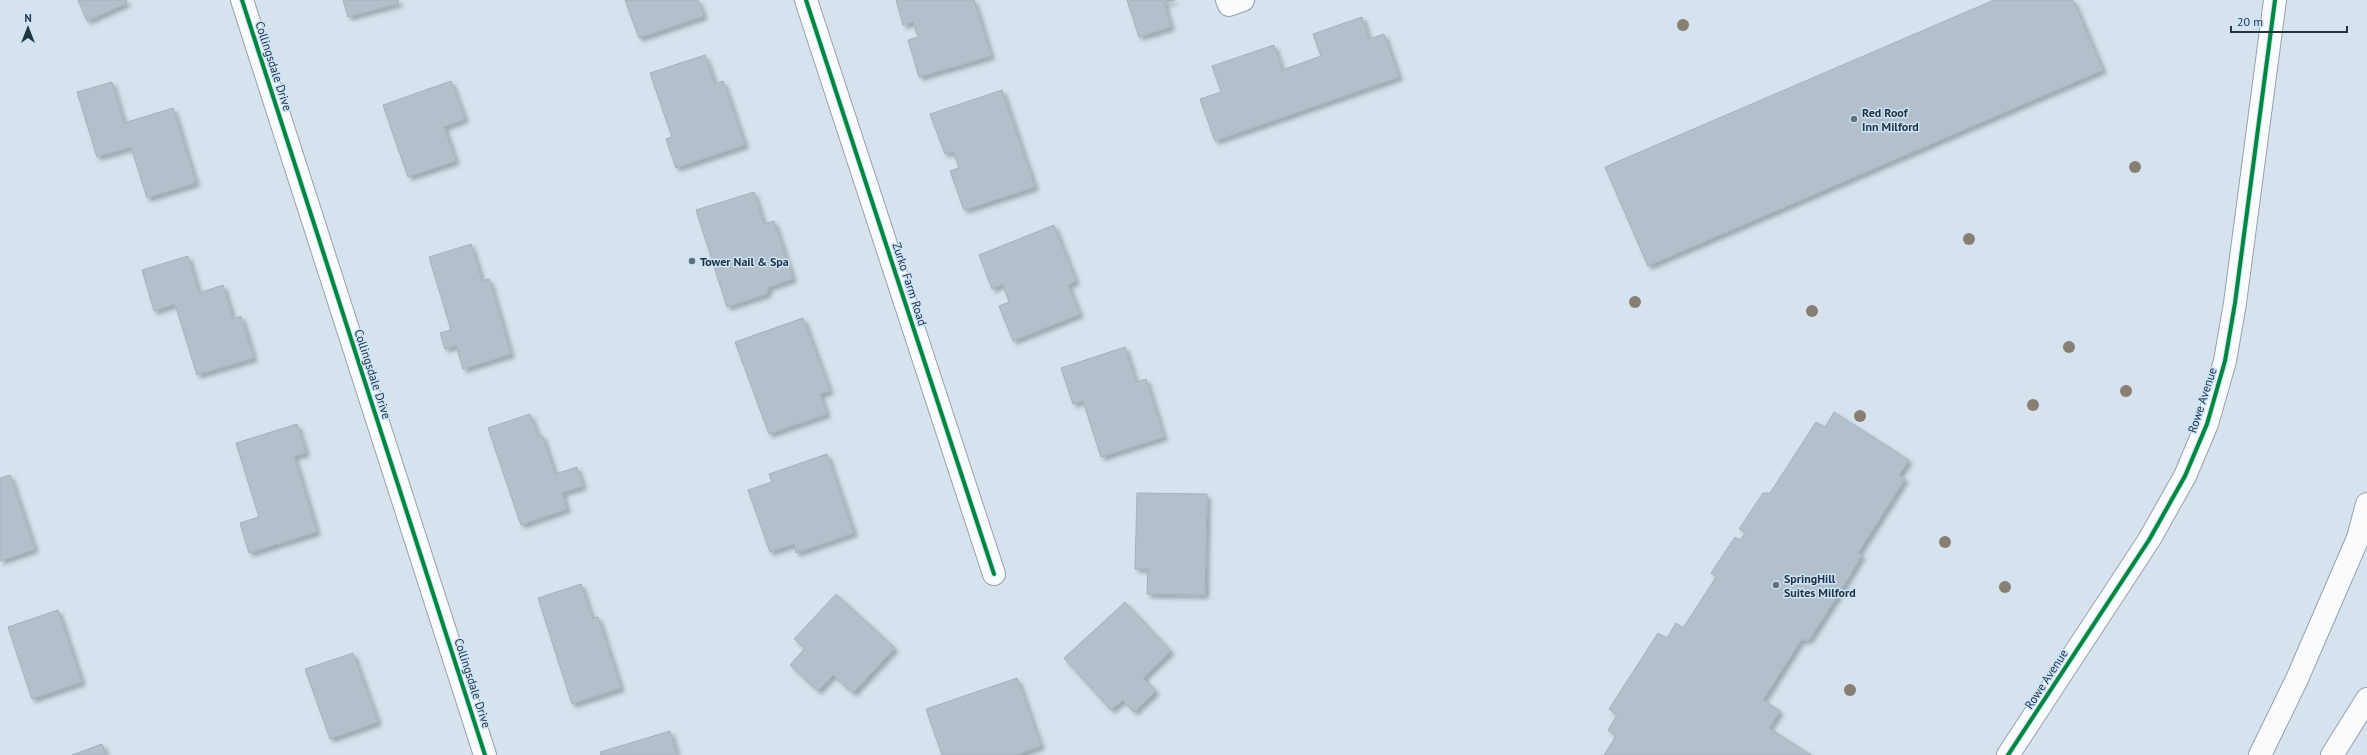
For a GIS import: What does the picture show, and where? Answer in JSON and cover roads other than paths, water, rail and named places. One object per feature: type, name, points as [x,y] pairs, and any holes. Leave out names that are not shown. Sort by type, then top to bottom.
[{"type":"main road","name":"Collingsdale Drive","points":[[242,0],[485,755]]},
{"type":"main road","name":"Zurko Farm Road","points":[[806,0],[994,574]]},
{"type":"main road","points":[[1227,0],[1229,5],[1243,0]]},
{"type":"main road","name":"Rowe Avenue","points":[[2008,755],[2149,540],[2185,476],[2207,424],[2225,361],[2236,303],[2275,0]]},
{"type":"main road","points":[[2260,755],[2297,678],[2358,538],[2367,504]]},
{"type":"main road","points":[[2332,755],[2367,699]]},
{"type":"place","name":"Red Roof Inn Milford","points":[[1854,119]]},
{"type":"place","name":"Tower Nail & Spa","points":[[692,261]]},
{"type":"place","name":"SpringHill Suites Milford","points":[[1776,585]]}]
